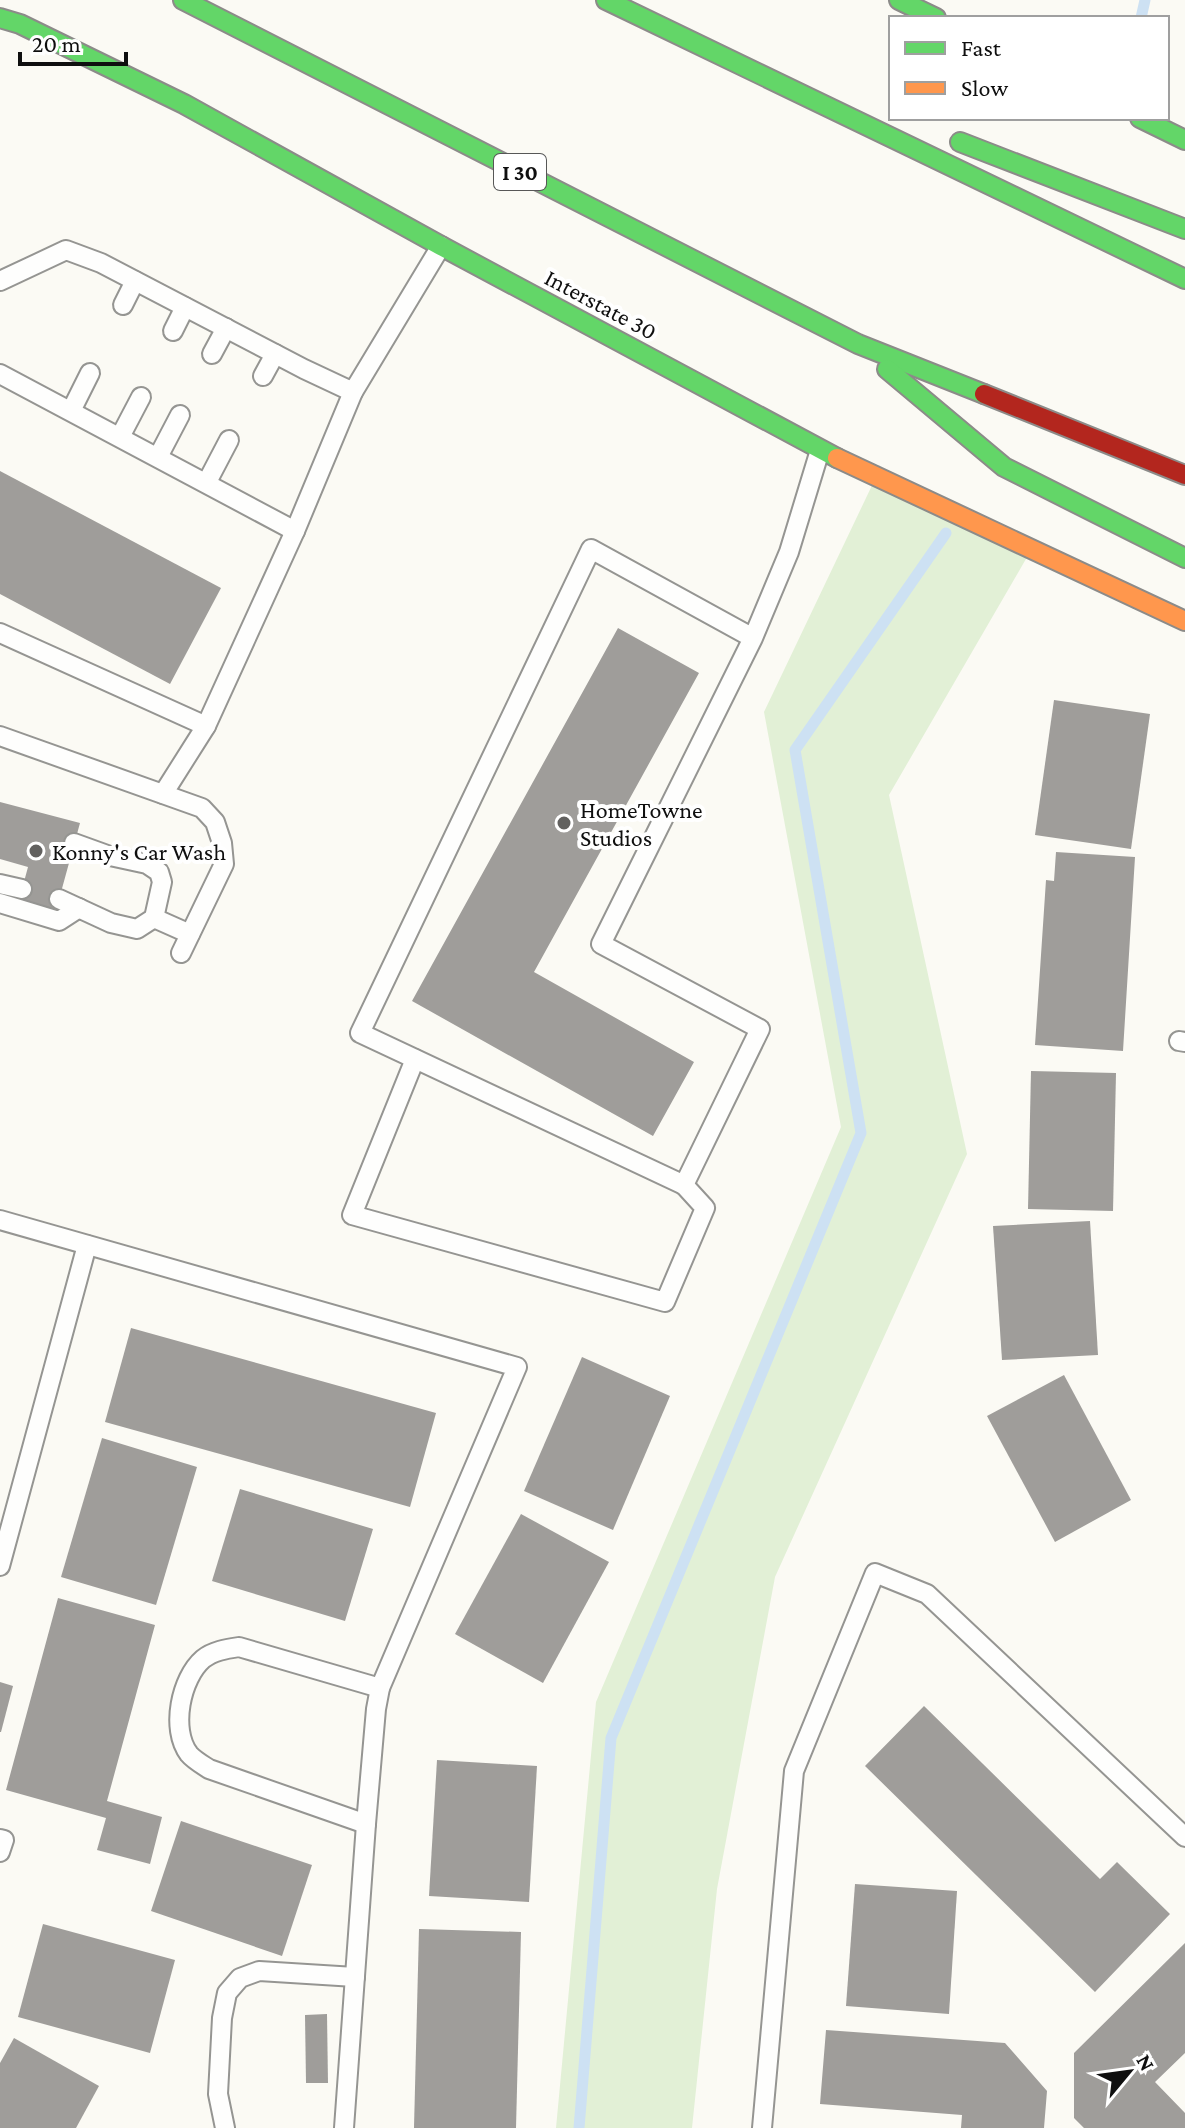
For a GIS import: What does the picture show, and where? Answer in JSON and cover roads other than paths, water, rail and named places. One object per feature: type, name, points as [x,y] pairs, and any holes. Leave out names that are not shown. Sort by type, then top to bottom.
[{"type":"main road","name":"I 30","points":[[183,0],[858,344],[1185,475]]},
{"type":"main road","points":[[606,0],[1185,279]]},
{"type":"main road","points":[[899,0],[932,16]]},
{"type":"main road","name":"Interstate 30","points":[[0,18],[20,24],[184,104],[820,450],[1185,621]]},
{"type":"main road","points":[[667,29],[861,104]]},
{"type":"main road","points":[[1144,120],[1185,140]]},
{"type":"main road","points":[[942,135],[1185,229]]},
{"type":"main road","points":[[858,344],[1004,467],[1185,558]]},
{"type":"lane","points":[[163,794],[206,726],[295,531],[353,392],[441,246]]},
{"type":"lane","points":[[0,281],[66,250],[101,263],[353,392]]},
{"type":"lane","points":[[123,305],[135,281]]},
{"type":"lane","points":[[173,331],[185,307]]},
{"type":"lane","points":[[212,354],[226,328]]},
{"type":"lane","points":[[263,376],[275,354]]},
{"type":"lane","points":[[71,411],[90,373]]},
{"type":"lane","points":[[0,374],[295,531]]},
{"type":"lane","points":[[120,437],[141,397]]},
{"type":"lane","points":[[158,457],[180,415]]},
{"type":"lane","points":[[207,482],[229,440]]},
{"type":"lane","points":[[684,1185],[760,1029],[601,944],[753,638],[789,552],[820,450]]},
{"type":"lane","points":[[415,1059],[352,1215],[665,1302],[705,1208],[684,1185],[360,1033],[591,549],[753,638]]},
{"type":"lane","points":[[0,633],[206,726]]},
{"type":"lane","points":[[0,736],[202,808],[215,822],[222,843],[224,864],[181,953]]},
{"type":"lane","points":[[59,899],[111,923],[137,929],[154,918],[162,882],[159,872],[147,864],[110,856],[74,843]]},
{"type":"lane","points":[[0,884],[22,889]]},
{"type":"lane","points":[[0,903],[59,921],[79,908]]},
{"type":"lane","points":[[154,918],[190,934]]},
{"type":"lane","points":[[0,1220],[517,1367],[380,1688],[366,1824],[344,2128]]},
{"type":"lane","points":[[0,1566],[87,1245]]},
{"type":"lane","points":[[762,2128],[794,1771],[875,1573],[927,1594],[1185,1837]]},
{"type":"lane","points":[[366,1824],[209,1769],[189,1754],[180,1734],[178,1711],[191,1673],[204,1658],[221,1650],[239,1647],[380,1688]]},
{"type":"lane","points":[[0,1839],[4,1840],[0,1852]]},
{"type":"lane","points":[[225,2128],[218,2094],[222,2018],[227,1993],[240,1978],[259,1971],[355,1977]]},
{"type":"waterway","points":[[1141,16],[1145,0]]},
{"type":"waterway","points":[[579,2128],[611,1738],[861,1133],[795,750],[946,533]]},
{"type":"place","name":"HomeTowne Studios","points":[[564,823]]},
{"type":"place","name":"Konny's Car Wash","points":[[36,851]]}]
